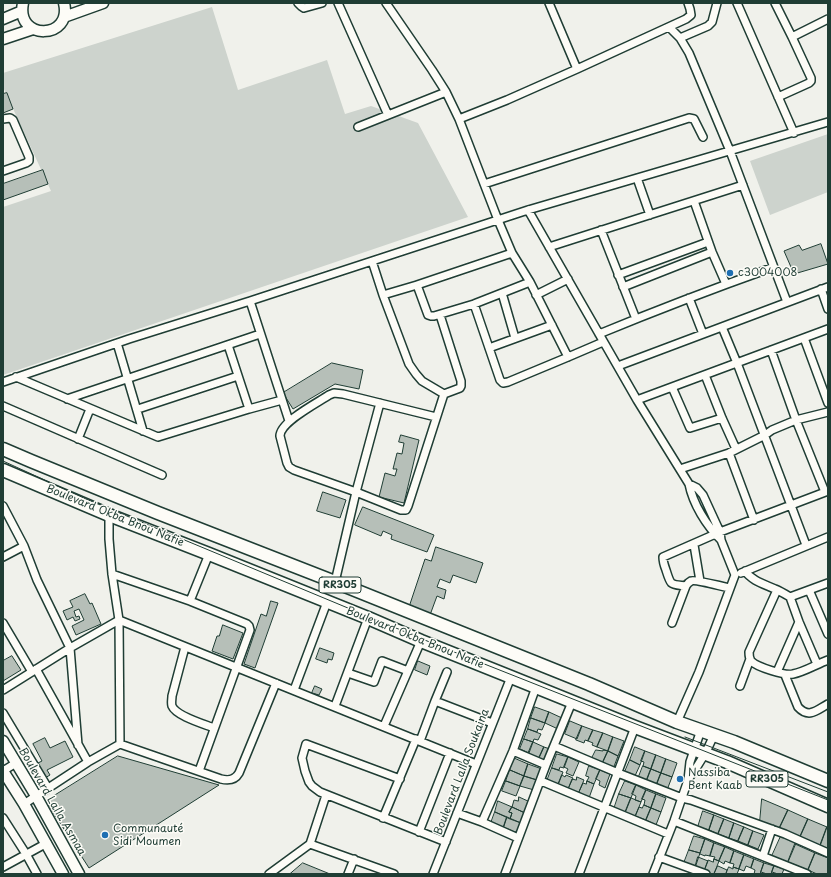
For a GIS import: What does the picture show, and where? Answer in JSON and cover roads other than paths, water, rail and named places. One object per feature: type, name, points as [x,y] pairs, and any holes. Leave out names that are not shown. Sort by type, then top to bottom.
[{"type":"main road","points":[[3,18],[23,7],[24,19],[33,29],[48,31],[58,27],[64,17],[66,10],[64,3]]},
{"type":"main road","points":[[64,17],[103,3]]},
{"type":"main road","points":[[3,40],[33,29]]},
{"type":"main road","name":"Boulevard Okba Bnou Nafie","points":[[3,449],[158,513],[590,684],[677,722],[734,742],[828,781]]},
{"type":"main road","name":"Boulevard Okba Bnou Nafie","points":[[3,470],[109,515],[368,618],[572,702],[727,762],[828,806]]},
{"type":"main road","name":"Boulevard Lalla Asmaa","points":[[3,741],[36,796],[79,874]]},
{"type":"main road","points":[[3,771],[24,804],[64,874]]},
{"type":"street","points":[[298,3],[304,8],[322,3]]},
{"type":"street","points":[[338,3],[388,115]]},
{"type":"street","points":[[386,3],[446,92],[459,119],[512,253],[530,282],[568,357]]},
{"type":"street","points":[[549,3],[577,69]]},
{"type":"street","points":[[459,119],[507,100],[686,19],[691,15],[688,3]]},
{"type":"street","points":[[680,38],[708,26],[712,22],[717,3]]},
{"type":"street","points":[[737,3],[794,133]]},
{"type":"street","points":[[775,3],[811,78],[811,81],[778,97]]},
{"type":"street","points":[[792,37],[828,19]]},
{"type":"street","points":[[669,27],[680,38],[689,53],[730,151],[787,302]]},
{"type":"street","points":[[358,127],[446,92]]},
{"type":"street","points":[[3,119],[10,118],[12,120],[29,157],[29,161],[3,171]]},
{"type":"street","points":[[484,184],[689,118],[694,119],[703,137]]},
{"type":"street","points":[[3,382],[117,343],[528,210],[828,122]]},
{"type":"street","points":[[637,178],[650,215]]},
{"type":"street","points":[[549,247],[743,185]]},
{"type":"street","points":[[694,201],[708,242],[726,284]]},
{"type":"street","points":[[528,210],[636,400],[689,484],[698,488],[703,495],[735,576]]},
{"type":"street","points":[[601,230],[636,319]]},
{"type":"street","points":[[618,275],[708,242]]},
{"type":"street","points":[[623,287],[712,252]]},
{"type":"street","points":[[383,295],[512,253]]},
{"type":"street","points":[[372,261],[409,364],[422,380],[444,394]]},
{"type":"street","points":[[599,334],[689,298],[774,267]]},
{"type":"street","points":[[536,295],[568,279]]},
{"type":"street","points":[[417,285],[428,315],[431,316],[440,315],[474,304],[530,282]]},
{"type":"street","points":[[618,366],[828,287]]},
{"type":"street","points":[[821,289],[828,309]]},
{"type":"street","points":[[502,293],[515,338]]},
{"type":"street","points":[[689,298],[703,334]]},
{"type":"street","points":[[250,301],[289,421]]},
{"type":"street","points":[[474,304],[488,348],[500,380],[503,383],[603,342]]},
{"type":"street","points":[[440,315],[461,381],[460,388],[444,394]]},
{"type":"street","points":[[488,348],[552,325]]},
{"type":"street","points":[[722,327],[765,435],[806,545]]},
{"type":"street","points":[[636,400],[828,329]]},
{"type":"street","points":[[67,399],[260,334]]},
{"type":"street","points":[[804,338],[828,403]]},
{"type":"street","points":[[117,343],[138,409],[143,431]]},
{"type":"street","points":[[228,345],[249,409]]},
{"type":"street","points":[[686,586],[672,584],[669,581],[663,561],[664,557],[694,545],[718,533],[827,492],[796,420],[771,350]]},
{"type":"street","points":[[705,375],[722,418],[754,520]]},
{"type":"street","points":[[138,409],[238,376]]},
{"type":"street","points":[[16,377],[158,437],[282,400]]},
{"type":"street","points":[[672,387],[690,428],[722,418]]},
{"type":"street","points":[[436,417],[334,393],[289,421],[282,428],[280,436],[287,463],[289,467],[294,470],[401,510],[406,510],[444,394]]},
{"type":"street","points":[[335,582],[356,492],[380,403]]},
{"type":"street","points":[[3,406],[162,475]]},
{"type":"street","points":[[78,439],[90,409]]},
{"type":"street","points":[[680,469],[732,451],[772,430],[796,420],[828,412]]},
{"type":"street","points":[[3,506],[24,546],[37,580],[70,648],[78,745]]},
{"type":"street","points":[[109,515],[109,539],[118,620],[120,744]]},
{"type":"street","points":[[677,722],[700,672],[735,576],[828,537]]},
{"type":"street","points":[[694,545],[700,581]]},
{"type":"street","points":[[3,557],[24,546]]},
{"type":"street","points":[[190,601],[209,554]]},
{"type":"street","points":[[745,571],[752,579],[790,597],[817,664]]},
{"type":"street","points":[[112,574],[190,601],[249,626],[250,630],[199,771]]},
{"type":"street","points":[[672,623],[686,586],[692,580],[730,588]]},
{"type":"street","points":[[790,597],[828,583]]},
{"type":"street","points":[[740,686],[750,659],[749,652],[777,590]]},
{"type":"street","points":[[809,590],[828,634]]},
{"type":"street","points":[[294,690],[327,602]]},
{"type":"street","points":[[335,706],[368,618]]},
{"type":"street","points":[[3,690],[118,620]]},
{"type":"street","points":[[118,620],[476,764]]},
{"type":"street","points":[[777,672],[799,622]]},
{"type":"street","points":[[3,623],[34,670],[88,762]]},
{"type":"street","points":[[384,726],[421,641]]},
{"type":"street","points":[[186,647],[171,704],[174,710],[180,714],[214,728]]},
{"type":"street","points":[[750,659],[753,663],[785,675],[792,674],[828,660]]},
{"type":"street","points":[[348,673],[374,682],[382,661],[408,671]]},
{"type":"street","points":[[383,818],[435,701],[446,672]]},
{"type":"street","points":[[785,675],[798,707],[802,711],[810,713],[828,704]]},
{"type":"street","name":"Boulevard Lalla Soukaina","points":[[433,874],[511,677]]},
{"type":"street","points":[[24,804],[88,762],[120,744],[226,780],[231,780],[237,776],[276,683]]},
{"type":"street","points":[[482,822],[513,750],[536,687]]},
{"type":"street","points":[[435,701],[492,723]]},
{"type":"street","points":[[505,874],[546,765],[572,702]]},
{"type":"street","points":[[3,713],[48,788]]},
{"type":"street","points":[[579,874],[635,727]]},
{"type":"street","points":[[688,780],[698,766],[701,730]]},
{"type":"street","points":[[653,874],[688,780],[690,762],[714,735]]},
{"type":"street","points":[[400,779],[306,744],[302,758],[309,782],[316,790],[446,842]]},
{"type":"street","points":[[554,746],[682,798],[786,834],[828,853]]},
{"type":"street","points":[[513,750],[546,765]]},
{"type":"street","points":[[419,832],[450,753]]},
{"type":"street","points":[[3,771],[16,763]]},
{"type":"street","points":[[541,781],[668,834]]},
{"type":"street","points":[[269,874],[310,844],[326,795]]},
{"type":"street","points":[[457,814],[482,822],[518,838]]},
{"type":"street","points":[[3,818],[37,874]]},
{"type":"street","points":[[674,821],[808,874]]},
{"type":"street","points":[[763,856],[772,829]]},
{"type":"street","points":[[3,867],[47,843]]},
{"type":"street","points":[[310,844],[391,873]]},
{"type":"street","points":[[659,857],[706,874]]},
{"type":"street","points":[[348,874],[354,859]]},
{"type":"tram line","points":[[3,461],[86,499],[444,648],[828,800]]},
{"type":"tram line","points":[[685,737],[828,792]]},
{"type":"place","name":"c3004008","points":[[730,273]]},
{"type":"place","name":"Nassiba Bent Kaab","points":[[680,779]]},
{"type":"place","name":"Communauté Sidi Moumen","points":[[105,835]]}]
